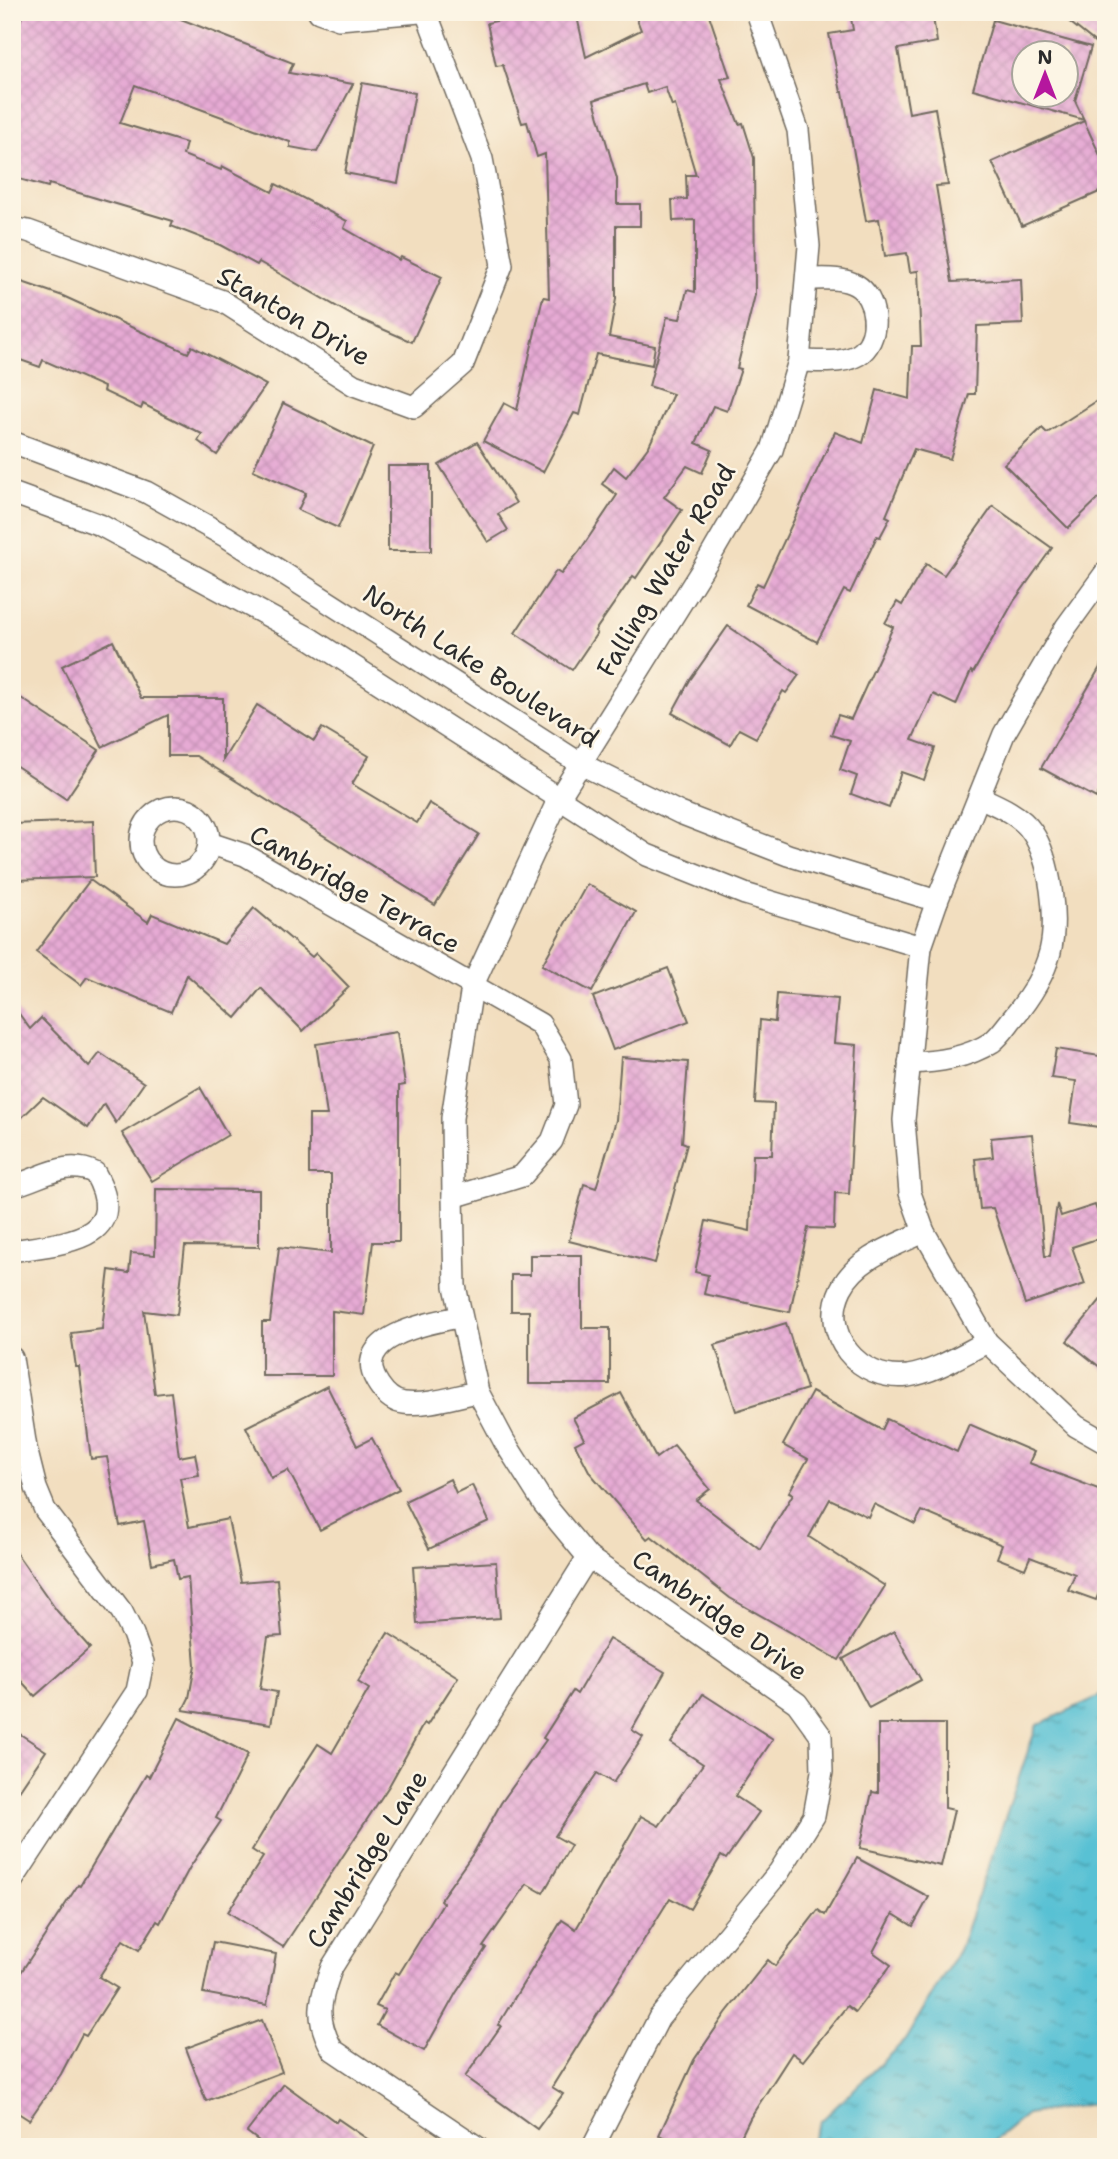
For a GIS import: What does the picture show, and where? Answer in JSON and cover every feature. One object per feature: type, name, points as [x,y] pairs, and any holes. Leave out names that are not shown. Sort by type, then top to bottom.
[{"type":"street","points":[[319,12],[339,19],[420,12]]},
{"type":"street","name":"Stanton Drive","points":[[12,228],[222,301],[354,385],[414,407],[463,364],[502,265],[482,159],[426,12]]},
{"type":"street","name":"Falling Water Road","points":[[559,798],[710,557],[772,450],[799,360],[809,246],[797,130],[757,12]]},
{"type":"street","points":[[799,360],[835,361],[862,352],[874,331],[874,310],[858,286],[841,279],[808,279]]},
{"type":"street","name":"North Lake Boulevard","points":[[12,442],[146,492],[215,530],[581,764],[680,813],[788,855],[937,901]]},
{"type":"street","points":[[12,493],[100,525],[311,639],[659,860],[745,894],[921,947]]},
{"type":"street","points":[[1106,572],[1066,627],[1004,734],[937,901],[921,947],[905,1132],[910,1193],[924,1231],[987,1342],[1076,1426],[1106,1443]]},
{"type":"street","points":[[909,1063],[938,1062],[963,1056],[993,1041],[1027,1000],[1050,952],[1052,906],[1047,862],[1032,830],[1003,808],[979,797]]},
{"type":"street","name":"Cambridge Drive","points":[[559,798],[472,987],[452,1118],[455,1286],[478,1392],[503,1441],[544,1504],[588,1557],[797,1703],[821,1736],[822,1772],[814,1816],[779,1872],[659,2018],[593,2147]]},
{"type":"street","name":"Cambridge Terrace","points":[[209,843],[245,855],[472,987]]},
{"type":"street","points":[[453,1197],[522,1176],[552,1141],[566,1105],[561,1059],[540,1024],[472,987]]},
{"type":"street","points":[[12,1186],[61,1168],[81,1166],[95,1172],[108,1203],[104,1222],[89,1235],[12,1251]]},
{"type":"street","points":[[924,1231],[871,1258],[855,1270],[841,1288],[836,1305],[836,1324],[842,1343],[853,1359],[867,1371],[888,1377],[911,1376],[987,1342]]},
{"type":"street","points":[[460,1317],[400,1331],[381,1344],[373,1361],[374,1378],[384,1394],[401,1403],[422,1404],[478,1392]]},
{"type":"street","points":[[12,1358],[26,1448],[45,1510],[122,1612],[143,1662],[137,1691],[12,1881]]},
{"type":"street","name":"Cambridge Lane","points":[[477,2147],[333,2050],[321,2031],[321,1996],[332,1967],[588,1557]]},
{"type":"water","points":[[1106,1693],[1106,2102],[1027,2114],[987,2147],[809,2147],[821,2121],[905,2040],[960,1948],[1037,1725]]},
{"type":"building","points":[[23,12],[163,12],[293,63],[289,73],[353,84],[317,152],[290,147],[290,142],[135,85],[120,123],[186,143],[183,155],[221,170],[222,166],[272,192],[276,184],[347,221],[344,228],[399,260],[401,257],[442,277],[412,342],[355,317],[259,262],[257,265],[220,245],[171,226],[173,221],[49,184],[48,187],[12,177],[12,51]]},
{"type":"building","points":[[538,12],[576,12],[586,57],[641,30],[634,12],[708,12],[730,77],[721,79],[739,124],[743,123],[754,158],[755,295],[737,368],[741,369],[727,411],[713,406],[696,443],[712,450],[702,473],[687,466],[664,497],[682,510],[636,578],[633,576],[595,631],[597,633],[572,670],[515,633],[556,571],[561,574],[579,552],[617,495],[602,484],[614,467],[626,477],[649,446],[673,394],[649,386],[667,317],[680,319],[687,290],[695,292],[695,220],[673,221],[672,200],[687,199],[686,175],[696,175],[675,105],[672,106],[665,87],[647,93],[644,84],[594,100],[617,179],[617,204],[640,204],[640,226],[616,226],[616,299],[609,337],[655,346],[652,365],[596,354],[580,415],[574,413],[543,472],[483,441],[504,403],[517,410],[543,297],[549,298],[545,154],[537,157],[527,122],[522,123],[503,65],[496,66],[487,23]]},
{"type":"building","points":[[850,12],[932,12],[937,42],[898,49],[909,113],[935,108],[948,185],[936,186],[952,282],[1021,279],[1023,324],[977,326],[975,394],[969,394],[950,459],[914,449],[886,516],[890,518],[880,537],[877,536],[850,593],[844,590],[817,642],[746,605],[757,583],[763,586],[835,432],[863,443],[877,390],[910,399],[912,346],[921,346],[918,271],[910,272],[907,253],[885,256],[879,219],[866,221],[843,92],[829,34],[853,30]]},
{"type":"building","points":[[1057,12],[1106,12],[1106,31],[1096,43]]},
{"type":"building","points":[[993,20],[1058,38],[1010,38],[1010,99],[973,89]]},
{"type":"building","points":[[1080,44],[1091,47],[1080,84]]},
{"type":"building","points":[[362,83],[415,93],[398,183],[345,173]]},
{"type":"building","points":[[1041,108],[1078,108],[1084,120]]},
{"type":"building","points":[[1084,121],[1106,168],[1106,189],[1022,226],[992,162]]},
{"type":"building","points":[[22,282],[63,296],[188,353],[192,346],[266,385],[217,455],[198,441],[202,434],[143,404],[141,409],[103,391],[104,387],[43,360],[40,367],[12,357],[12,312]]},
{"type":"building","points":[[1106,395],[1106,491],[1068,528],[1004,464],[1042,428],[1047,433]]},
{"type":"building","points":[[283,403],[373,447],[338,528],[298,510],[306,493],[253,470]]},
{"type":"building","points":[[477,442],[516,503],[498,514],[508,530],[488,542],[439,465]]},
{"type":"building","points":[[388,466],[431,466],[431,551],[388,551]]},
{"type":"building","points":[[993,506],[1052,548],[1014,601],[973,673],[971,671],[956,705],[933,694],[912,740],[935,748],[924,780],[901,772],[889,808],[851,794],[857,776],[840,770],[850,741],[831,735],[838,715],[851,719],[893,627],[885,623],[897,602],[902,605],[926,564],[944,575]]},
{"type":"building","points":[[728,626],[799,675],[786,693],[783,691],[756,738],[739,729],[730,745],[672,713],[690,680]]},
{"type":"building","points":[[113,641],[141,698],[223,698],[223,760],[257,705],[314,741],[322,728],[369,756],[352,784],[417,823],[429,803],[479,834],[435,905],[196,756],[168,756],[168,715],[102,747],[62,666]]},
{"type":"building","points":[[1106,657],[1106,780],[1096,798],[1041,768]]},
{"type":"building","points":[[21,698],[99,750],[66,799],[12,763],[12,712]]},
{"type":"building","points":[[93,821],[95,877],[15,880],[13,824]]},
{"type":"building","points":[[90,880],[148,922],[152,914],[224,944],[254,908],[312,957],[316,953],[349,987],[303,1031],[261,988],[236,1018],[187,975],[171,1012],[87,977],[81,985],[36,952]]},
{"type":"building","points":[[587,884],[636,912],[592,992],[542,965]]},
{"type":"building","points":[[668,968],[689,1021],[613,1050],[593,997]]},
{"type":"building","points":[[777,994],[838,999],[834,1043],[857,1045],[849,1194],[835,1193],[834,1229],[808,1228],[790,1312],[704,1294],[708,1275],[695,1272],[706,1221],[750,1231],[753,1155],[772,1155],[774,1104],[755,1103],[760,1020],[775,1022]]},
{"type":"building","points":[[12,1004],[30,1029],[41,1018],[89,1067],[100,1053],[144,1083],[116,1123],[104,1104],[88,1128],[43,1097],[12,1127]]},
{"type":"building","points":[[397,1032],[405,1085],[399,1086],[399,1242],[373,1242],[364,1315],[332,1311],[332,1376],[262,1376],[262,1322],[270,1322],[279,1247],[331,1253],[331,1174],[309,1174],[309,1115],[327,1115],[316,1044]]},
{"type":"building","points":[[1056,1049],[1106,1057],[1106,1128],[1070,1123],[1076,1081],[1051,1078]]},
{"type":"building","points":[[621,1057],[688,1062],[682,1142],[687,1144],[655,1263],[569,1241],[584,1184],[596,1188],[616,1120]]},
{"type":"building","points":[[200,1087],[228,1135],[152,1181],[122,1133]]},
{"type":"building","points":[[1032,1134],[1045,1256],[1050,1256],[1057,1204],[1061,1216],[1095,1205],[1106,1236],[1072,1247],[1085,1284],[1025,1304],[993,1208],[980,1209],[975,1159],[993,1157],[991,1138]]},
{"type":"building","points":[[156,1189],[259,1190],[259,1247],[185,1246],[177,1315],[144,1311],[155,1394],[171,1392],[179,1457],[195,1454],[199,1475],[180,1478],[189,1527],[228,1519],[241,1582],[277,1579],[282,1636],[268,1637],[260,1689],[277,1692],[271,1724],[183,1710],[189,1698],[195,1665],[188,1577],[178,1579],[174,1559],[152,1564],[144,1521],[120,1526],[107,1457],[91,1459],[79,1367],[76,1367],[71,1333],[102,1329],[109,1270],[129,1273],[131,1253],[155,1255]]},
{"type":"building","points":[[530,1255],[582,1255],[582,1328],[610,1328],[610,1384],[529,1384],[529,1311],[511,1311],[511,1275],[530,1275]]},
{"type":"building","points":[[1106,1293],[1106,1372],[1067,1341]]},
{"type":"building","points":[[786,1323],[807,1389],[736,1411],[715,1345]]},
{"type":"building","points":[[327,1386],[357,1446],[372,1438],[399,1489],[320,1530],[288,1470],[271,1478],[246,1427]]},
{"type":"building","points":[[812,1392],[882,1430],[887,1419],[957,1452],[969,1424],[1034,1452],[1029,1463],[1101,1490],[1099,1496],[1106,1499],[1106,1575],[1096,1600],[1068,1590],[1075,1574],[1030,1557],[1025,1569],[997,1558],[1002,1545],[922,1511],[915,1524],[874,1504],[868,1517],[830,1499],[809,1537],[885,1586],[839,1660],[730,1598],[651,1536],[647,1539],[590,1473],[575,1444],[584,1439],[573,1418],[621,1393],[656,1458],[674,1445],[710,1489],[696,1500],[760,1549],[793,1494],[789,1492],[808,1459],[783,1445]]},
{"type":"building","points":[[450,1479],[456,1493],[472,1485],[489,1521],[429,1549],[405,1501]]},
{"type":"building","points":[[12,1547],[57,1611],[90,1648],[35,1696],[12,1671]]},
{"type":"building","points":[[496,1562],[500,1618],[417,1624],[413,1567]]},
{"type":"building","points":[[894,1631],[921,1680],[869,1708],[843,1659]]},
{"type":"building","points":[[388,1633],[458,1677],[427,1725],[424,1723],[389,1786],[283,1947],[228,1912],[263,1857],[252,1850],[287,1792],[318,1744],[332,1753],[369,1689],[358,1682]]},
{"type":"building","points":[[609,1639],[665,1672],[632,1730],[643,1737],[613,1783],[597,1773],[555,1836],[571,1845],[543,1893],[527,1884],[483,1947],[486,1948],[456,1993],[424,2051],[377,2025],[385,2010],[376,2006],[395,1972],[399,1974],[443,1903],[440,1900],[474,1852],[501,1803],[546,1740],[543,1738],[573,1691],[577,1694]]},
{"type":"building","points":[[703,1694],[773,1739],[735,1796],[759,1812],[726,1859],[721,1856],[690,1909],[670,1898],[552,2087],[563,2094],[537,2129],[465,2077],[501,2026],[498,2025],[562,1920],[576,1929],[641,1816],[659,1826],[703,1764],[671,1743]]},
{"type":"building","points":[[179,1718],[248,1754],[216,1818],[221,1821],[190,1867],[160,1923],[157,1921],[139,1950],[123,1940],[99,1977],[117,1988],[86,2036],[82,2034],[61,2074],[29,2120],[12,2109],[12,1986],[78,1885],[80,1886],[146,1775],[149,1777]]},
{"type":"building","points":[[878,1724],[945,1724],[945,1808],[954,1810],[941,1866],[860,1848],[872,1792],[878,1793]]},
{"type":"building","points":[[20,1734],[46,1751],[12,1801],[12,1747]]},
{"type":"building","points":[[857,1858],[929,1897],[913,1926],[893,1914],[873,1952],[891,1965],[855,2012],[847,2006],[803,2061],[792,2053],[750,2118],[736,2147],[683,2147],[659,2135],[694,2060],[726,2013],[768,1960],[775,1966],[818,1910],[825,1915]]},
{"type":"building","points":[[213,1942],[276,1954],[267,2005],[203,1993]]},
{"type":"building","points":[[262,2020],[282,2072],[206,2101],[186,2048]]},
{"type":"building","points":[[284,2084],[336,2122],[338,2119],[379,2147],[267,2147],[247,2132]]}]
